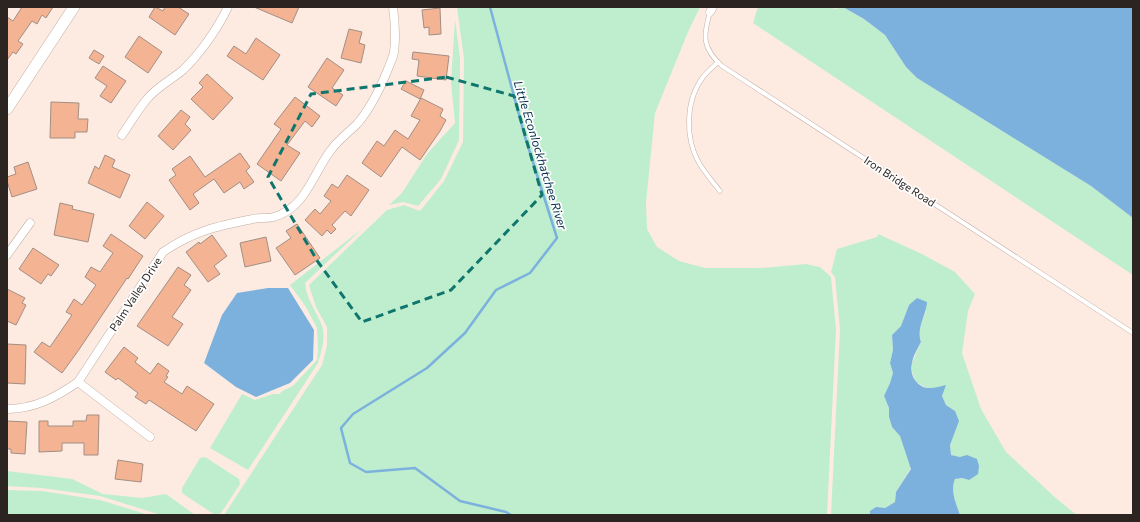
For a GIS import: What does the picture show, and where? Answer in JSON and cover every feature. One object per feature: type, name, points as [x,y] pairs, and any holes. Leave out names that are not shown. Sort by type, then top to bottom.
[{"type":"street","points":[[7,109],[74,7]]},
{"type":"street","points":[[122,135],[147,99],[163,84],[183,70],[198,52],[214,31],[228,7]]},
{"type":"street","name":"Palm Valley Drive","points":[[7,409],[16,409],[40,404],[58,396],[78,382],[163,252],[179,241],[198,232],[256,218],[274,217],[288,210],[300,201],[331,149],[357,124],[371,107],[383,82],[394,54],[395,24],[393,7]]},
{"type":"street","points":[[7,255],[30,223]]},
{"type":"street","points":[[78,382],[150,437]]},
{"type":"lane","name":"Iron Bridge Road","points":[[712,9],[705,30],[706,43],[712,56],[718,62],[1133,333]]},
{"type":"lane","points":[[718,62],[703,77],[695,91],[691,106],[689,124],[692,146],[699,163],[720,190]]},
{"type":"highlighted area","points":[[446,77],[514,96],[542,195],[451,290],[362,322],[318,262],[268,177],[311,94]]},
{"type":"green space","points":[[457,7],[700,7],[688,32],[655,113],[646,203],[647,229],[657,247],[679,261],[705,268],[762,268],[806,264],[820,267],[831,277],[836,329],[827,515],[224,515],[322,365],[327,346],[327,327],[316,307],[309,285],[387,210],[404,205],[420,211],[444,181],[463,142],[464,59]]},
{"type":"green space","points":[[758,7],[833,7],[834,9],[843,7],[864,19],[885,35],[906,67],[917,78],[1091,186],[1133,218],[1133,275],[753,23]]},
{"type":"green space","points":[[455,19],[460,58],[459,140],[441,179],[418,206],[403,202],[389,205],[402,193],[427,154],[455,123],[451,83]]},
{"type":"green space","points":[[362,229],[305,283],[307,294],[320,321],[323,331],[323,345],[318,363],[248,470],[210,448],[242,394],[255,400],[273,394],[279,394],[293,386],[317,360],[317,328],[306,307],[290,285]]},
{"type":"green space","points":[[878,234],[922,254],[955,272],[975,294],[968,311],[962,353],[981,409],[1006,452],[1058,500],[1077,515],[960,515],[954,497],[953,488],[955,479],[962,478],[969,480],[960,457],[951,455],[950,445],[953,435],[955,411],[946,405],[942,396],[916,382],[912,372],[912,363],[921,342],[920,330],[926,311],[909,305],[901,326],[892,335],[893,350],[890,363],[893,373],[884,396],[889,408],[889,417],[892,427],[900,436],[911,468],[896,492],[895,502],[885,508],[870,511],[870,515],[831,515],[840,330],[835,277],[831,272],[837,249],[877,237]]},
{"type":"green space","points":[[205,457],[239,479],[240,484],[221,513],[215,515],[182,493],[182,488],[200,458]]},
{"type":"green space","points":[[7,471],[72,479],[103,494],[142,498],[166,494],[195,515],[161,515],[100,496],[42,488],[7,486]]},
{"type":"green space","points":[[7,490],[42,491],[100,500],[149,515],[7,515]]},
{"type":"water","points":[[843,7],[1133,7],[1133,218],[1091,186],[917,78],[906,67],[885,35],[864,19]]},
{"type":"water","points":[[268,288],[288,288],[314,330],[313,360],[290,383],[256,397],[236,387],[204,363],[222,315],[237,293]]},
{"type":"water","points":[[917,298],[927,302],[920,327],[921,342],[914,355],[911,368],[913,376],[921,386],[932,388],[946,385],[942,396],[946,405],[955,411],[959,421],[950,445],[951,455],[960,457],[967,455],[977,459],[979,466],[978,474],[969,480],[962,478],[955,479],[953,492],[960,515],[870,515],[870,511],[876,507],[885,508],[895,502],[896,492],[911,469],[900,436],[892,427],[889,417],[889,408],[884,396],[893,373],[890,363],[893,350],[892,335],[901,326],[909,305]]},
{"type":"building","points":[[22,7],[53,7],[46,18],[42,15],[37,24],[32,21],[18,41],[23,44],[16,54],[13,52],[7,60],[7,17],[13,21]]},
{"type":"building","points":[[155,7],[163,11],[165,7],[178,7],[189,14],[175,35],[149,17]]},
{"type":"building","points":[[254,7],[299,7],[292,23]]},
{"type":"building","points":[[440,8],[441,34],[429,35],[429,27],[424,28],[422,10]]},
{"type":"building","points":[[349,29],[362,32],[359,43],[365,45],[361,63],[341,58]]},
{"type":"building","points":[[139,36],[162,52],[148,73],[125,57]]},
{"type":"building","points":[[256,38],[280,55],[263,80],[227,56],[234,46],[246,54]]},
{"type":"building","points":[[94,50],[104,56],[99,64],[89,58]]},
{"type":"building","points":[[413,52],[449,56],[446,80],[417,76],[419,60],[412,59]]},
{"type":"building","points":[[327,58],[344,70],[332,88],[343,95],[336,106],[308,87]]},
{"type":"building","points":[[103,66],[126,81],[111,103],[100,96],[107,86],[95,78]]},
{"type":"building","points":[[207,74],[233,98],[213,120],[191,99],[203,87],[199,83]]},
{"type":"building","points":[[406,81],[424,90],[420,99],[401,89]]},
{"type":"building","points":[[295,97],[320,116],[312,127],[305,121],[287,145],[300,153],[281,181],[257,164],[281,129],[274,124]]},
{"type":"building","points":[[421,98],[443,109],[440,116],[446,120],[420,160],[402,147],[381,177],[362,163],[377,141],[384,146],[395,130],[408,139],[420,120],[411,116]]},
{"type":"building","points":[[51,102],[79,103],[78,119],[88,119],[87,132],[75,132],[75,138],[50,138]]},
{"type":"building","points":[[181,110],[190,117],[185,124],[191,130],[173,150],[158,136]]},
{"type":"building","points":[[240,153],[250,167],[246,171],[254,182],[244,189],[240,182],[224,193],[214,179],[193,194],[199,203],[190,210],[169,180],[176,175],[172,169],[190,156],[205,177]]},
{"type":"building","points":[[105,155],[115,160],[112,167],[130,175],[120,198],[88,183],[95,166],[99,169]]},
{"type":"building","points":[[28,162],[37,189],[12,197],[7,177],[16,174],[14,167]]},
{"type":"building","points":[[347,175],[369,190],[351,216],[345,211],[332,225],[336,229],[331,234],[327,230],[322,236],[305,220],[315,209],[320,214],[331,201],[324,196],[332,184],[338,188]]},
{"type":"building","points":[[147,202],[164,216],[145,239],[129,226]]},
{"type":"building","points":[[60,203],[73,206],[72,209],[94,214],[88,242],[54,235]]},
{"type":"building","points":[[297,224],[320,258],[295,275],[276,248],[291,238],[286,231]]},
{"type":"building","points":[[111,234],[143,256],[62,373],[34,352],[42,342],[50,347],[72,315],[66,312],[74,299],[82,305],[96,285],[85,277],[91,267],[100,272],[113,253],[103,246]]},
{"type":"building","points":[[212,235],[227,256],[214,266],[220,274],[208,282],[186,252],[199,242],[200,244]]},
{"type":"building","points":[[266,237],[271,261],[245,267],[240,243]]},
{"type":"building","points":[[33,248],[59,265],[51,276],[48,274],[41,284],[19,269]]},
{"type":"building","points":[[178,267],[191,275],[184,285],[191,290],[172,317],[183,324],[168,346],[137,326]]},
{"type":"building","points":[[7,289],[25,298],[22,303],[26,305],[16,325],[7,321]]},
{"type":"building","points":[[7,344],[26,345],[25,384],[7,383]]},
{"type":"building","points":[[124,347],[138,358],[135,362],[150,374],[158,363],[169,371],[166,376],[168,377],[164,382],[182,394],[187,386],[214,404],[196,431],[149,400],[146,404],[135,397],[138,393],[118,378],[116,380],[105,372]]},
{"type":"building","points":[[87,415],[99,415],[98,455],[84,455],[84,443],[62,443],[62,451],[39,452],[39,421],[48,421],[48,426],[73,426],[73,421],[86,421]]},
{"type":"building","points":[[7,421],[27,422],[25,454],[11,453],[11,449],[7,449]]},
{"type":"building","points":[[118,460],[143,464],[141,482],[115,479]]},
{"type":"waterway","name":"Little Econlockhatchee River","points":[[490,7],[525,137],[557,238],[530,273],[496,290],[465,333],[427,368],[353,414],[341,428],[350,463],[366,472],[415,468],[460,501],[506,512],[511,515]]}]
